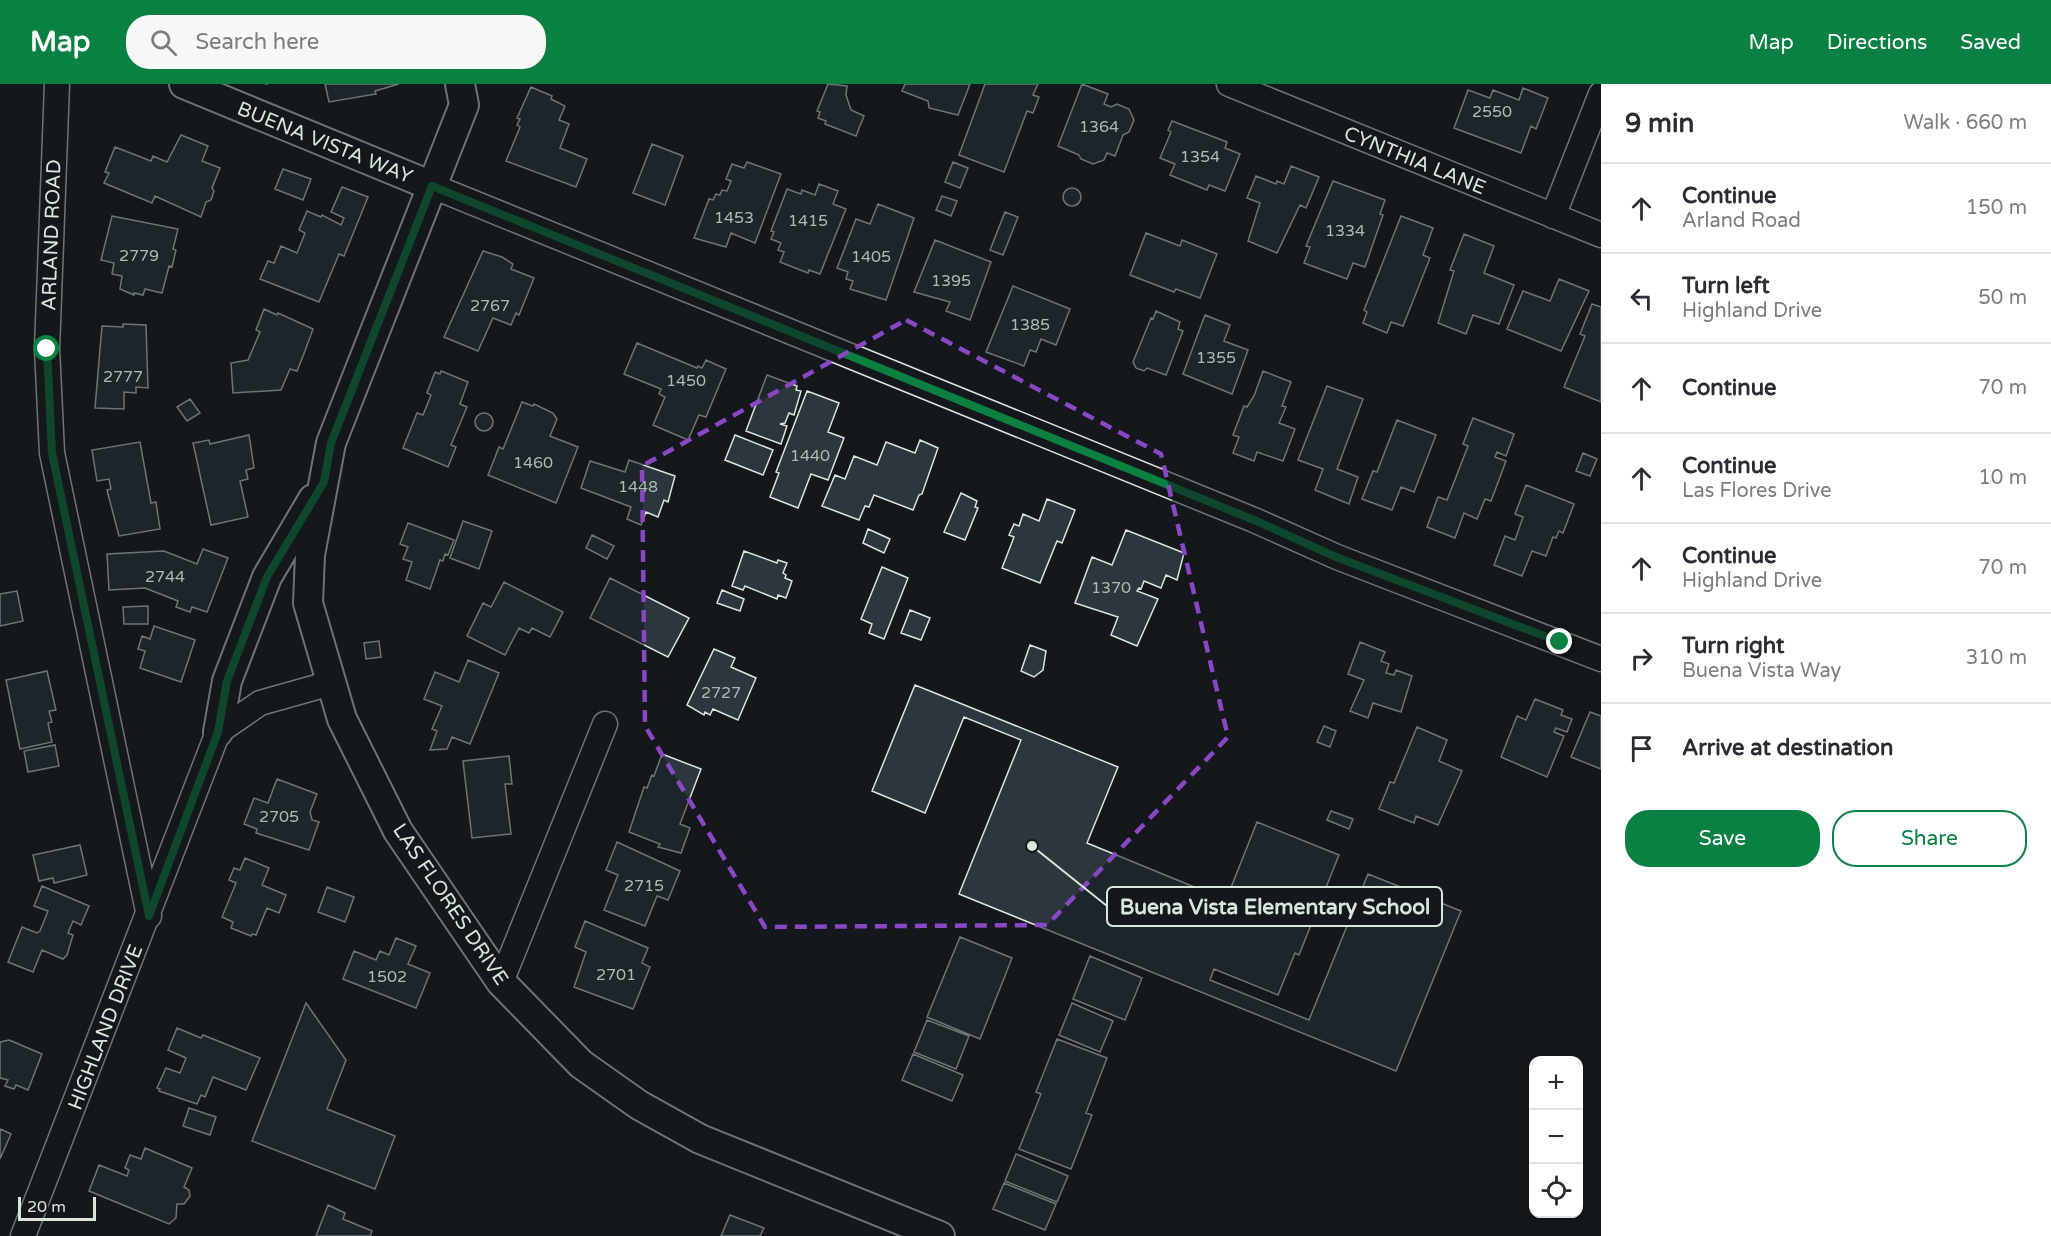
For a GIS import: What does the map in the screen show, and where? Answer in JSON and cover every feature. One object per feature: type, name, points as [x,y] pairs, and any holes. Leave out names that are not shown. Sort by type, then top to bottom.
[{"type":"street","name":"ARLAND ROAD","points":[[57,84],[47,349],[52,453],[149,916]]},
{"type":"street","name":"BUENA VISTA WAY","points":[[184,84],[1254,520],[1336,557],[1601,658]]},
{"type":"street","name":"CYNTHIA LANE","points":[[1229,84],[1601,235]]},
{"type":"street","points":[[432,186],[466,91]]},
{"type":"street","points":[[1553,216],[1601,94]]},
{"type":"street","name":"LAS FLORES DRIVE","points":[[432,186],[331,443],[309,555],[308,603],[342,719],[398,831],[501,982],[581,1064],[639,1105],[700,1138],[940,1236]]},
{"type":"street","points":[[218,732],[227,681],[267,577],[324,482]]},
{"type":"street","points":[[218,732],[260,703],[331,683]]},
{"type":"street","points":[[501,982],[605,724]]},
{"type":"street","name":"HIGHLAND DRIVE","points":[[23,1236],[149,916],[218,732]]},
{"type":"highlighted area","points":[[906,320],[1161,454],[1228,737],[1047,925],[765,927],[645,726],[642,466]]},
{"type":"building","points":[[325,84],[399,84],[375,91],[376,94],[329,102]]},
{"type":"building","points":[[828,84],[847,86],[846,95],[851,110],[864,116],[856,136],[825,124],[826,121],[818,118],[820,112],[817,111]]},
{"type":"building","points":[[905,84],[970,84],[958,115],[929,108],[928,101],[902,91]]},
{"type":"building","points":[[985,84],[1038,84],[1033,95],[1039,97],[1033,113],[1027,111],[1004,172],[959,155]]},
{"type":"building","points":[[1082,84],[1108,94],[1104,104],[1111,107],[1117,104],[1129,109],[1134,120],[1129,132],[1123,135],[1115,156],[1107,153],[1104,160],[1093,164],[1058,146]]},
{"type":"building","points":[[531,87],[552,96],[551,99],[565,106],[559,120],[569,124],[560,148],[587,159],[576,187],[506,161],[520,127],[517,125],[520,119],[517,118]]},
{"type":"building","points":[[1523,88],[1548,98],[1536,129],[1531,126],[1521,153],[1454,128],[1468,90],[1490,98],[1493,90],[1519,100]]},
{"type":"building","points":[[1172,121],[1227,142],[1225,148],[1240,154],[1225,191],[1209,185],[1207,190],[1170,175],[1175,164],[1160,158],[1171,132],[1168,130]]},
{"type":"building","points":[[181,135],[208,146],[202,161],[220,168],[212,188],[214,191],[211,200],[206,202],[201,217],[155,196],[152,203],[104,183],[109,173],[105,172],[115,147],[151,161],[153,156],[167,162]]},
{"type":"building","points":[[652,144],[683,156],[665,205],[633,193]]},
{"type":"building","points":[[747,162],[781,174],[755,243],[731,233],[726,247],[694,238],[709,199],[713,200],[716,194],[720,195],[722,190],[727,191],[731,181],[726,179],[732,164],[744,168]]},
{"type":"building","points":[[953,162],[968,168],[960,188],[945,182]]},
{"type":"building","points":[[1291,166],[1319,177],[1306,208],[1300,205],[1277,253],[1248,241],[1260,203],[1247,198],[1256,176],[1276,184],[1277,181],[1284,184]]},
{"type":"building","points":[[283,169],[311,179],[303,200],[275,189]]},
{"type":"building","points":[[1333,181],[1385,200],[1380,214],[1383,215],[1365,267],[1353,263],[1347,279],[1304,263],[1310,247],[1306,246]]},
{"type":"building","points":[[819,184],[838,191],[833,204],[846,209],[820,274],[809,270],[808,273],[780,262],[784,252],[778,250],[781,243],[771,239],[774,232],[771,231],[787,189],[801,194],[802,190],[815,195]]},
{"type":"building","points":[[342,187],[368,197],[344,256],[339,254],[319,302],[260,279],[268,261],[274,263],[281,246],[297,253],[305,233],[299,230],[307,211],[321,217],[322,215],[341,225],[344,218],[331,212]]},
{"type":"building","points":[[1072,188],[1078,191],[1081,197],[1078,203],[1072,206],[1066,203],[1063,197],[1066,191]]},
{"type":"building","points":[[942,196],[957,201],[951,216],[936,210]]},
{"type":"building","points":[[878,204],[914,218],[886,300],[850,289],[853,281],[846,279],[848,272],[837,268],[856,219],[870,224]]},
{"type":"building","points":[[1005,212],[1018,217],[1003,255],[990,250]]},
{"type":"building","points":[[112,216],[178,229],[173,249],[176,250],[172,267],[169,266],[162,293],[145,289],[143,295],[134,293],[134,295],[120,289],[122,276],[112,274],[114,263],[101,260]]},
{"type":"building","points":[[1401,216],[1433,228],[1423,255],[1430,258],[1403,326],[1391,322],[1387,333],[1363,323],[1367,312],[1364,310]]},
{"type":"building","points":[[1146,233],[1180,246],[1182,240],[1217,254],[1200,298],[1176,289],[1174,292],[1130,275]]},
{"type":"building","points":[[1464,234],[1494,246],[1484,273],[1514,285],[1499,324],[1473,315],[1466,334],[1438,323],[1454,271],[1450,270]]},
{"type":"building","points":[[935,240],[991,262],[970,320],[946,311],[950,302],[914,292]]},
{"type":"building","points":[[483,251],[502,257],[513,264],[511,269],[534,278],[519,315],[516,313],[511,325],[493,318],[478,351],[444,337]]},
{"type":"building","points":[[1559,279],[1589,291],[1561,351],[1507,329],[1523,291],[1550,301]]},
{"type":"building","points":[[1013,286],[1070,309],[1056,345],[1041,339],[1036,352],[1030,350],[1024,366],[986,352]]},
{"type":"building","points":[[1592,304],[1601,307],[1601,402],[1564,387],[1585,336],[1580,334]]},
{"type":"building","points":[[264,309],[313,329],[305,351],[297,371],[290,369],[281,390],[233,393],[231,363],[248,360],[260,332],[256,330]]},
{"type":"building","points":[[1156,311],[1180,322],[1178,329],[1183,331],[1166,375],[1147,368],[1144,371],[1136,368],[1133,362]]},
{"type":"building","points":[[1205,315],[1230,325],[1224,341],[1248,350],[1232,394],[1183,374]]},
{"type":"building","points":[[123,324],[146,325],[148,388],[136,387],[136,393],[124,392],[124,409],[95,408],[102,326],[123,327]]},
{"type":"building","points":[[637,343],[697,368],[698,366],[702,368],[706,360],[726,369],[706,417],[699,415],[688,440],[653,425],[665,397],[659,394],[661,389],[624,374]]},
{"type":"building","points":[[441,371],[468,382],[460,404],[467,407],[451,445],[456,447],[448,467],[403,448],[417,413],[423,415],[431,395],[427,393],[435,372],[440,374]]},
{"type":"building","points":[[1263,371],[1291,382],[1282,406],[1286,407],[1279,423],[1295,429],[1283,461],[1257,452],[1254,461],[1233,453],[1239,437],[1233,435],[1244,406],[1247,407],[1254,396]]},
{"type":"building","points":[[767,375],[797,386],[796,390],[801,391],[794,415],[789,413],[785,423],[780,424],[787,426],[781,444],[746,431]]},
{"type":"building","points":[[1327,386],[1363,399],[1337,469],[1358,477],[1349,504],[1315,490],[1323,469],[1298,460]]},
{"type":"building","points":[[807,391],[839,403],[828,432],[844,438],[828,480],[811,474],[798,508],[770,497],[779,473],[776,472]]},
{"type":"building","points":[[190,399],[200,413],[187,421],[177,407]]},
{"type":"building","points":[[522,402],[533,406],[534,404],[553,413],[557,419],[550,436],[578,447],[556,503],[488,475],[499,447],[503,449]]},
{"type":"building","points":[[484,413],[490,416],[493,422],[490,428],[484,431],[478,428],[475,422],[478,416]]},
{"type":"building","points":[[1473,418],[1514,434],[1506,456],[1497,452],[1495,457],[1506,461],[1491,501],[1485,499],[1477,519],[1464,513],[1455,538],[1427,527],[1438,497],[1447,500],[1468,446],[1463,444]]},
{"type":"building","points":[[1397,420],[1436,435],[1414,492],[1401,487],[1392,510],[1362,499],[1373,471],[1377,472]]},
{"type":"building","points":[[249,435],[254,468],[246,470],[248,479],[240,481],[248,517],[211,525],[193,443],[209,440],[210,444]]},
{"type":"building","points":[[735,435],[773,450],[763,475],[725,460]]},
{"type":"building","points":[[920,440],[938,448],[922,494],[919,495],[913,510],[874,495],[869,507],[865,506],[859,520],[822,506],[835,475],[845,479],[854,456],[877,465],[886,442],[915,453]]},
{"type":"building","points":[[140,442],[151,503],[156,502],[160,529],[119,536],[107,490],[111,489],[109,479],[97,481],[92,450]]},
{"type":"building","points":[[1583,453],[1597,459],[1590,476],[1576,471]]},
{"type":"building","points":[[629,460],[675,476],[668,502],[664,500],[658,517],[646,512],[641,525],[627,519],[631,507],[581,488],[590,461],[625,472]]},
{"type":"building","points":[[1526,485],[1574,504],[1563,533],[1559,531],[1556,538],[1553,537],[1546,556],[1532,551],[1522,576],[1494,565],[1505,536],[1515,540],[1523,517],[1515,514]]},
{"type":"building","points":[[961,493],[977,501],[975,507],[978,508],[965,540],[944,532]]},
{"type":"building","points":[[1047,499],[1075,510],[1062,543],[1057,541],[1040,583],[1002,568],[1014,537],[1009,535],[1014,524],[1019,526],[1023,514],[1039,521]]},
{"type":"building","points":[[463,521],[492,531],[479,569],[450,558]]},
{"type":"building","points":[[408,523],[454,540],[448,555],[445,554],[443,561],[440,560],[430,589],[406,580],[412,562],[403,559],[408,547],[400,544]]},
{"type":"building","points":[[868,529],[890,539],[884,553],[863,543]]},
{"type":"building","points":[[1126,530],[1184,553],[1177,580],[1166,575],[1161,588],[1144,581],[1141,589],[1137,591],[1158,599],[1137,646],[1111,635],[1118,617],[1075,603],[1092,557],[1112,565]]},
{"type":"building","points":[[592,535],[614,546],[607,559],[586,548]]},
{"type":"building","points":[[203,549],[228,558],[207,612],[192,607],[190,612],[176,607],[178,601],[145,588],[109,590],[107,554],[164,551],[197,564]]},
{"type":"building","points":[[744,551],[777,563],[778,560],[787,563],[783,573],[786,575],[785,578],[792,581],[786,598],[778,595],[777,599],[745,586],[743,590],[732,586]]},
{"type":"building","points":[[882,567],[908,578],[884,639],[869,633],[872,624],[861,619]]},
{"type":"building","points":[[610,578],[689,618],[668,657],[590,618]]},
{"type":"building","points":[[504,582],[563,612],[550,637],[532,628],[529,633],[519,628],[505,655],[467,636],[483,603],[491,607]]},
{"type":"building","points":[[722,590],[744,599],[740,611],[717,603]]},
{"type":"building","points":[[17,591],[23,621],[0,626],[0,594]]},
{"type":"building","points":[[148,606],[148,624],[124,624],[123,607]]},
{"type":"building","points":[[910,610],[930,618],[921,640],[901,633]]},
{"type":"building","points":[[154,626],[195,640],[181,682],[140,668],[145,651],[138,649],[142,636],[150,639]]},
{"type":"building","points":[[379,641],[381,657],[366,659],[364,643]]},
{"type":"building","points":[[1360,642],[1385,652],[1381,661],[1389,664],[1386,673],[1394,675],[1396,670],[1412,676],[1401,712],[1373,703],[1368,718],[1350,711],[1364,680],[1348,674]]},
{"type":"building","points":[[1030,645],[1046,651],[1043,670],[1034,677],[1021,671]]},
{"type":"building","points":[[714,649],[735,658],[731,667],[756,678],[738,720],[713,709],[710,715],[705,712],[704,715],[687,705]]},
{"type":"building","points":[[468,660],[499,673],[470,744],[452,737],[447,749],[430,750],[437,731],[432,729],[442,706],[424,699],[435,672],[459,682]]},
{"type":"building","points":[[47,671],[56,710],[49,711],[52,722],[48,723],[52,742],[20,749],[6,680]]},
{"type":"building","points":[[915,685],[1118,767],[1087,843],[1226,900],[1257,822],[1339,855],[1299,955],[1295,953],[1278,995],[1214,969],[1210,980],[1309,1020],[1368,874],[1461,911],[1396,1071],[959,894],[1021,740],[964,717],[925,813],[872,791]]},
{"type":"building","points":[[1535,699],[1563,710],[1561,715],[1572,719],[1567,732],[1556,728],[1554,732],[1564,736],[1547,777],[1501,757],[1517,716],[1526,720]]},
{"type":"building","points":[[1590,712],[1601,716],[1601,769],[1571,757]]},
{"type":"building","points":[[1324,726],[1336,731],[1330,747],[1317,742]]},
{"type":"building","points":[[1417,727],[1447,740],[1439,761],[1462,771],[1438,825],[1416,816],[1414,823],[1379,809],[1390,782],[1394,783]]},
{"type":"building","points":[[55,745],[59,766],[28,772],[24,751]]},
{"type":"building","points":[[662,754],[701,769],[680,824],[690,828],[681,853],[658,847],[660,844],[629,832],[644,787],[647,788],[652,775],[654,776]]},
{"type":"building","points":[[509,756],[512,784],[505,784],[511,834],[472,838],[463,761]]},
{"type":"building","points":[[277,779],[317,794],[310,812],[312,820],[319,822],[309,850],[256,833],[257,829],[244,824],[254,798],[268,803]]},
{"type":"building","points":[[1331,811],[1353,819],[1349,829],[1327,820]]},
{"type":"building","points":[[617,842],[680,871],[668,900],[657,896],[645,926],[604,910],[618,875],[606,870]]},
{"type":"building","points":[[80,845],[87,875],[54,883],[53,878],[39,881],[33,855]]},
{"type":"building","points":[[245,858],[269,868],[262,885],[286,895],[279,913],[267,908],[256,935],[251,936],[231,928],[233,922],[222,917],[236,883],[229,880],[234,868],[240,870]]},
{"type":"building","points":[[42,886],[89,906],[81,925],[73,921],[68,933],[73,935],[67,955],[63,959],[42,950],[33,972],[8,962],[22,927],[37,933],[40,931],[48,911],[34,906]]},
{"type":"building","points":[[327,887],[354,897],[345,922],[318,912]]},
{"type":"building","points":[[585,921],[648,948],[642,963],[650,967],[633,1009],[574,987],[586,952],[575,947]]},
{"type":"building","points":[[960,937],[1012,958],[980,1039],[927,1017]]},
{"type":"building","points":[[396,938],[416,946],[408,964],[430,973],[416,1008],[343,979],[354,951],[376,960],[380,951],[389,955]]},
{"type":"building","points":[[1090,956],[1142,978],[1125,1020],[1073,999]]},
{"type":"building","points":[[306,1003],[346,1060],[327,1109],[395,1136],[375,1189],[252,1141]]},
{"type":"building","points":[[1072,1003],[1113,1021],[1100,1052],[1059,1035]]},
{"type":"building","points":[[927,1020],[969,1036],[956,1069],[914,1052]]},
{"type":"building","points":[[177,1028],[201,1038],[203,1035],[260,1058],[246,1090],[213,1077],[205,1097],[201,1095],[197,1104],[159,1091],[160,1089],[157,1088],[166,1068],[180,1073],[186,1058],[168,1050]]},
{"type":"building","points":[[1057,1039],[1107,1058],[1086,1113],[1092,1115],[1071,1169],[1019,1149],[1041,1094],[1036,1092]]},
{"type":"building","points":[[9,1040],[42,1054],[28,1090],[16,1085],[14,1089],[5,1086],[8,1080],[0,1078],[0,1042]]},
{"type":"building","points":[[913,1054],[963,1075],[952,1101],[902,1080]]},
{"type":"building","points":[[189,1108],[216,1117],[210,1135],[183,1126]]},
{"type":"building","points":[[0,1129],[11,1134],[0,1159]]},
{"type":"building","points":[[145,1148],[192,1168],[184,1187],[189,1190],[190,1196],[184,1204],[177,1204],[176,1218],[169,1224],[89,1191],[99,1165],[127,1176],[129,1170],[125,1168],[130,1155],[141,1159]]},
{"type":"building","points":[[1016,1154],[1068,1176],[1057,1202],[1005,1181]]},
{"type":"building","points":[[1004,1183],[1056,1204],[1045,1230],[993,1209]]},
{"type":"building","points":[[328,1205],[345,1213],[343,1219],[372,1231],[370,1236],[316,1236]]},
{"type":"building","points":[[730,1215],[764,1228],[760,1236],[721,1236]]},
{"type":"place","name":"Buena Vista Elementary School","points":[[1032,846]]},
{"type":"route","points":[[47,349],[52,453],[149,916],[218,732],[227,681],[267,577],[324,482],[331,443],[432,186],[1254,520],[1336,557],[1560,642]]}]
